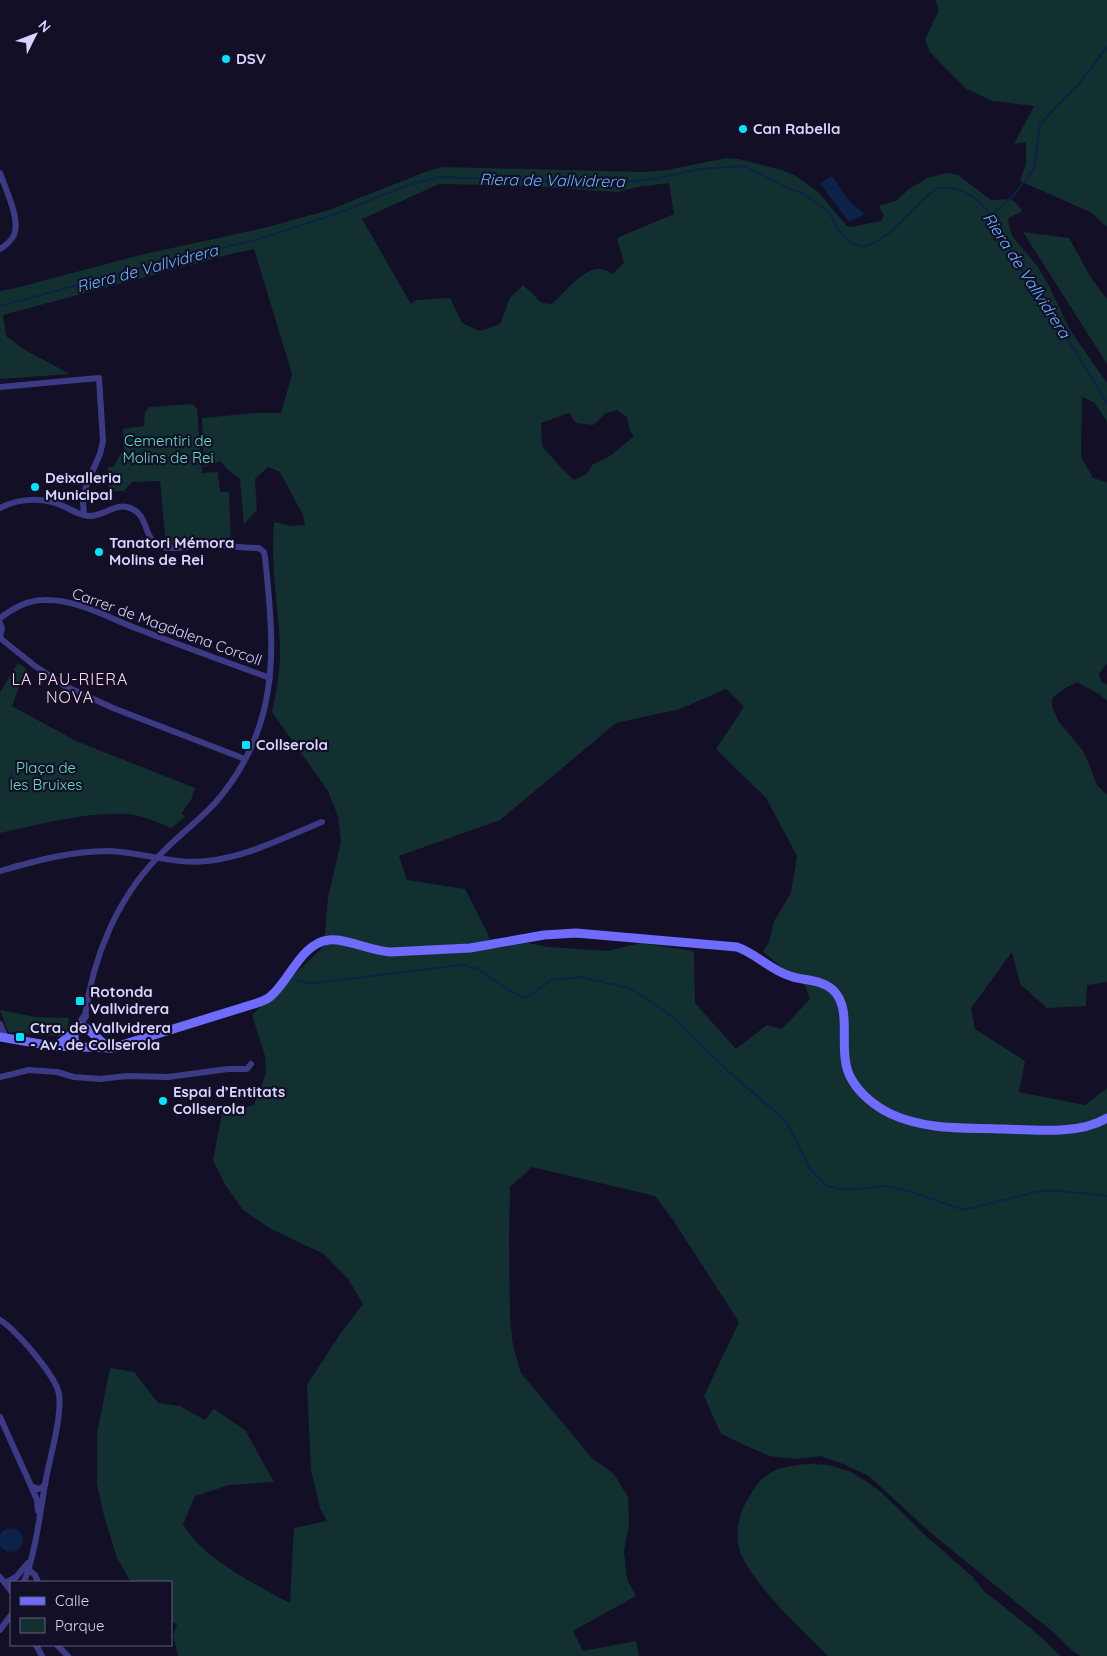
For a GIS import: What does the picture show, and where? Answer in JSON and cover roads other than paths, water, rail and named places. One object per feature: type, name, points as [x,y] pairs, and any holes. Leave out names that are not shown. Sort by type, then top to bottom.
[{"type":"main road","points":[[3,1038],[52,1046],[112,1048],[257,1003],[273,994],[311,948],[320,942],[329,940],[341,941],[379,952],[390,952],[470,948],[544,935],[576,933],[730,946],[751,953],[790,977],[819,982],[832,990],[842,1006],[844,1057],[849,1075],[866,1097],[892,1114],[933,1126],[952,1128],[1051,1130],[1087,1126],[1107,1118]]},
{"type":"main road","points":[[52,1046],[63,1042],[82,1027],[91,1031],[102,1044],[112,1048]]},
{"type":"main road","points":[[75,1031],[74,1041],[82,1047],[89,1046],[92,1041],[91,1031]]},
{"type":"street","points":[[0,173],[16,226],[10,240],[0,250]]},
{"type":"street","points":[[0,387],[99,378],[103,441],[100,454],[86,486],[83,502],[84,515]]},
{"type":"street","points":[[0,508],[18,502],[37,500],[62,506],[84,515],[95,515],[115,507],[126,506],[139,513],[150,536],[156,544],[161,546],[206,545],[262,549],[265,557],[272,647],[267,699],[260,725],[244,759],[216,802],[157,857],[129,894],[108,932],[96,964],[85,1016],[75,1031]]},
{"type":"street","name":"Carrer de Magdalena Corcoll","points":[[0,618],[26,603],[43,600],[65,602],[270,678]]},
{"type":"street","points":[[0,623],[2,628],[0,638],[35,666],[65,686],[110,707],[244,759]]},
{"type":"street","points":[[0,871],[54,857],[108,851],[185,862],[208,861],[232,856],[322,822]]},
{"type":"street","points":[[85,1016],[91,1031]]},
{"type":"street","points":[[0,1024],[3,1038]]},
{"type":"street","points":[[0,1077],[29,1070],[57,1072],[88,1079],[127,1076],[168,1077],[228,1069],[248,1069],[251,1064]]},
{"type":"street","points":[[0,1320],[17,1333],[45,1370],[58,1390],[59,1400],[56,1431],[38,1528],[24,1581]]},
{"type":"street","points":[[0,1417],[37,1503],[38,1528]]},
{"type":"street","points":[[31,1486],[38,1489],[45,1484]]},
{"type":"street","points":[[5,1583],[22,1571],[30,1560]]},
{"type":"street","points":[[28,1570],[35,1575],[38,1581]]},
{"type":"street","points":[[0,1577],[10,1589]]},
{"type":"street","points":[[0,1630],[10,1619]]},
{"type":"street","points":[[58,1646],[68,1656]]},
{"type":"water","points":[[832,176],[851,203],[865,214],[849,222],[820,183]]},
{"type":"water","points":[[11,1528],[20,1531],[23,1540],[20,1549],[11,1552],[2,1549],[-1,1540],[2,1531]]},
{"type":"waterway","points":[[991,215],[1014,195],[1034,169],[1040,124],[1078,85],[1107,47]]},
{"type":"waterway","name":"Riera de Vallvidrera","points":[[0,306],[170,260],[259,239],[339,213],[410,184],[439,177],[602,183],[648,180],[700,169],[744,166],[804,194],[829,212],[839,231],[852,244],[864,247],[886,236],[937,188],[954,189],[969,195],[979,202],[991,215],[1017,262],[1075,350],[1107,404]]},
{"type":"waterway","points":[[295,981],[312,983],[463,965],[478,969],[507,989],[525,998],[551,980],[580,977],[629,988],[675,1019],[730,1073],[786,1121],[810,1169],[827,1186],[845,1190],[885,1186],[905,1190],[964,1210],[1039,1191],[1061,1191],[1107,1196]]},
{"type":"place","name":"DSV","points":[[226,59]]},
{"type":"place","name":"Can Rabella","points":[[743,129]]},
{"type":"place","name":"Deixalleria Municipal","points":[[35,487]]},
{"type":"place","name":"Tanatori Mémora Molins de Rei","points":[[99,552]]},
{"type":"place","name":"Collserola","points":[[246,745]]},
{"type":"place","name":"Rotonda Vallvidrera","points":[[80,1001]]},
{"type":"place","name":"Ctra. de Vallvidrera - Av. de Collserola","points":[[20,1037]]},
{"type":"place","name":"Espai d’Entitats Collserola","points":[[163,1101]]},
{"type":"district","name":"LA PAU-RIERA NOVA","points":[[70,688]]},
{"type":"park label","name":"Cementiri de Molins de Rei","points":[[168,450]]},
{"type":"park label","name":"Plaça de les Bruixes","points":[[46,776]]}]
